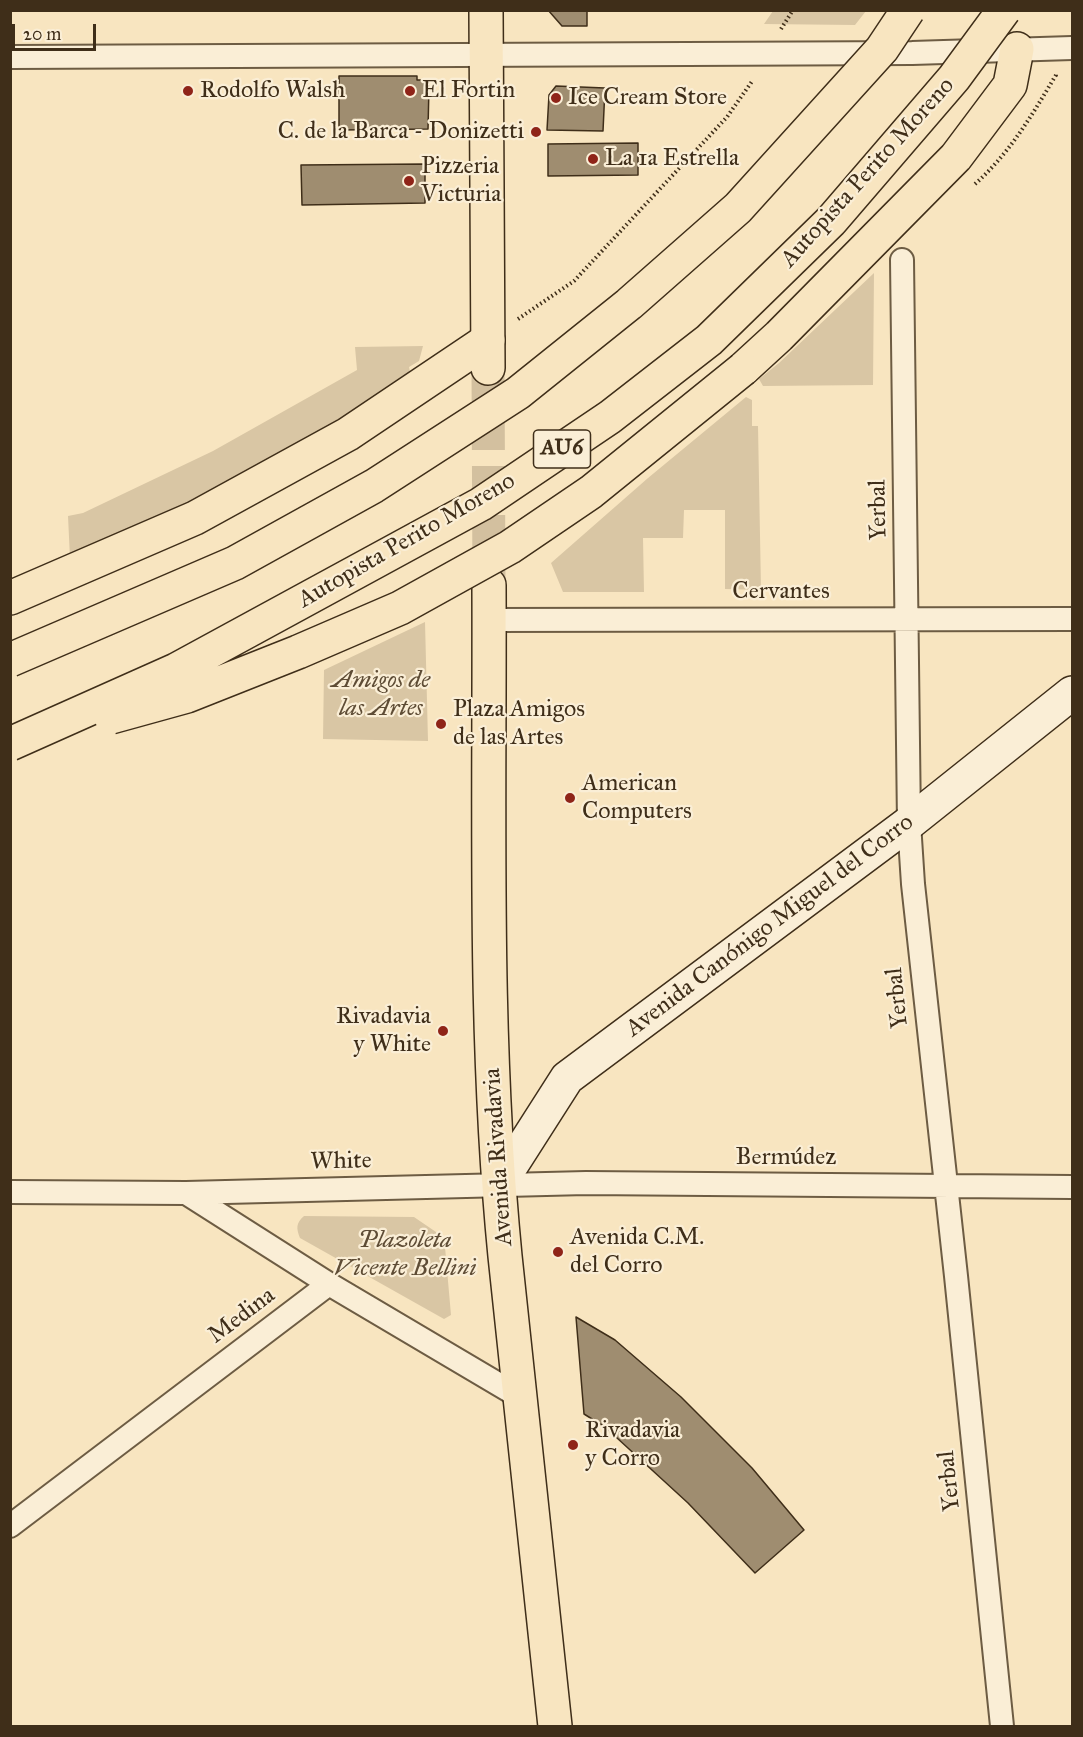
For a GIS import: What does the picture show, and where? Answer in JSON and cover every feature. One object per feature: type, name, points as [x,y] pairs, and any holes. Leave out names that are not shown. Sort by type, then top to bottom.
[{"type":"main road","points":[[10,598],[195,518],[488,354],[486,10]]},
{"type":"main road","points":[[10,660],[235,563],[374,486],[518,393],[629,304],[738,208],[882,49],[909,10]]},
{"type":"main road","name":"Autopista Perito Moreno","points":[[10,745],[176,670],[481,504],[610,417],[709,340],[831,221],[954,78],[1004,10]]},
{"type":"main road","points":[[10,745],[187,696],[400,608],[510,547],[591,492],[743,369],[779,336],[956,157],[1010,85],[1017,49]]},
{"type":"main road","name":"Avenida Rivadavia","points":[[489,585],[489,968],[493,1101],[498,1186],[555,1726]]},
{"type":"street","points":[[909,10],[912,53]]},
{"type":"street","points":[[10,57],[912,53],[1072,48]]},
{"type":"street","name":"Yerbal","points":[[902,260],[909,823],[913,884],[1002,1726]]},
{"type":"street","name":"Cervantes","points":[[489,620],[1072,619]]},
{"type":"street","name":"Avenida Canónigo Miguel del Corro","points":[[498,1186],[567,1078],[909,823],[1072,693]]},
{"type":"street","name":"Bermúdez","points":[[498,1186],[586,1183],[1072,1186]]},
{"type":"street","name":"White","points":[[10,1192],[186,1193],[498,1186]]},
{"type":"street","points":[[186,1193],[329,1284],[520,1396]]},
{"type":"street","name":"Medina","points":[[10,1526],[329,1284]]},
{"type":"path","points":[[488,354],[574,281],[727,117],[753,80],[764,54],[793,10]]},
{"type":"green space","points":[[773,11],[866,11],[855,25],[764,24]]},
{"type":"green space","points":[[874,273],[873,385],[763,386],[759,379]]},
{"type":"green space","points":[[423,346],[419,361],[409,367],[410,372],[361,408],[251,472],[134,530],[70,558],[68,516],[83,513],[213,451],[357,370],[355,347]]},
{"type":"green space","points":[[746,397],[752,400],[752,426],[758,426],[761,590],[725,589],[725,510],[684,510],[683,538],[643,538],[644,592],[563,592],[551,563],[648,478]]},
{"type":"green space","name":"Amigos de las Artes","points":[[425,622],[428,741],[323,739],[324,670]]},
{"type":"green space","name":"Plazoleta Vicente Bellini","points":[[304,1216],[414,1217],[436,1232],[445,1247],[451,1315],[444,1319],[300,1238],[298,1226]]},
{"type":"building","points":[[548,10],[587,10],[587,26],[562,26]]},
{"type":"building","points":[[339,76],[417,76],[417,80],[424,80],[424,86],[429,86],[428,129],[339,130]]},
{"type":"building","points":[[556,86],[605,88],[603,131],[547,130],[549,95]]},
{"type":"building","name":"La 1a Estrella","points":[[638,143],[638,175],[548,176],[548,144]]},
{"type":"building","points":[[425,164],[425,203],[302,205],[301,165]]},
{"type":"building","points":[[576,1317],[615,1340],[681,1397],[752,1468],[804,1530],[755,1573],[688,1503],[605,1427],[584,1414]]},
{"type":"tunnel","points":[[488,368],[489,585]]},
{"type":"place","name":"Rodolfo Walsh","points":[[188,91]]},
{"type":"place","name":"El Fortin","points":[[410,91]]},
{"type":"place","name":"Ice Cream Store","points":[[556,98]]},
{"type":"place","name":"C. de la Barca - Donizetti","points":[[536,132]]},
{"type":"place","name":"La 1a Estrella","points":[[593,159]]},
{"type":"place","name":"Pizzeria Victuria","points":[[409,181]]},
{"type":"place","name":"Plaza Amigos de las Artes","points":[[441,724]]},
{"type":"place","name":"American Computers","points":[[570,798]]},
{"type":"place","name":"Rivadavia y White","points":[[443,1031]]},
{"type":"place","name":"Avenida C.M. del Corro","points":[[558,1252]]},
{"type":"place","name":"Rivadavia y Corro","points":[[573,1445]]}]
